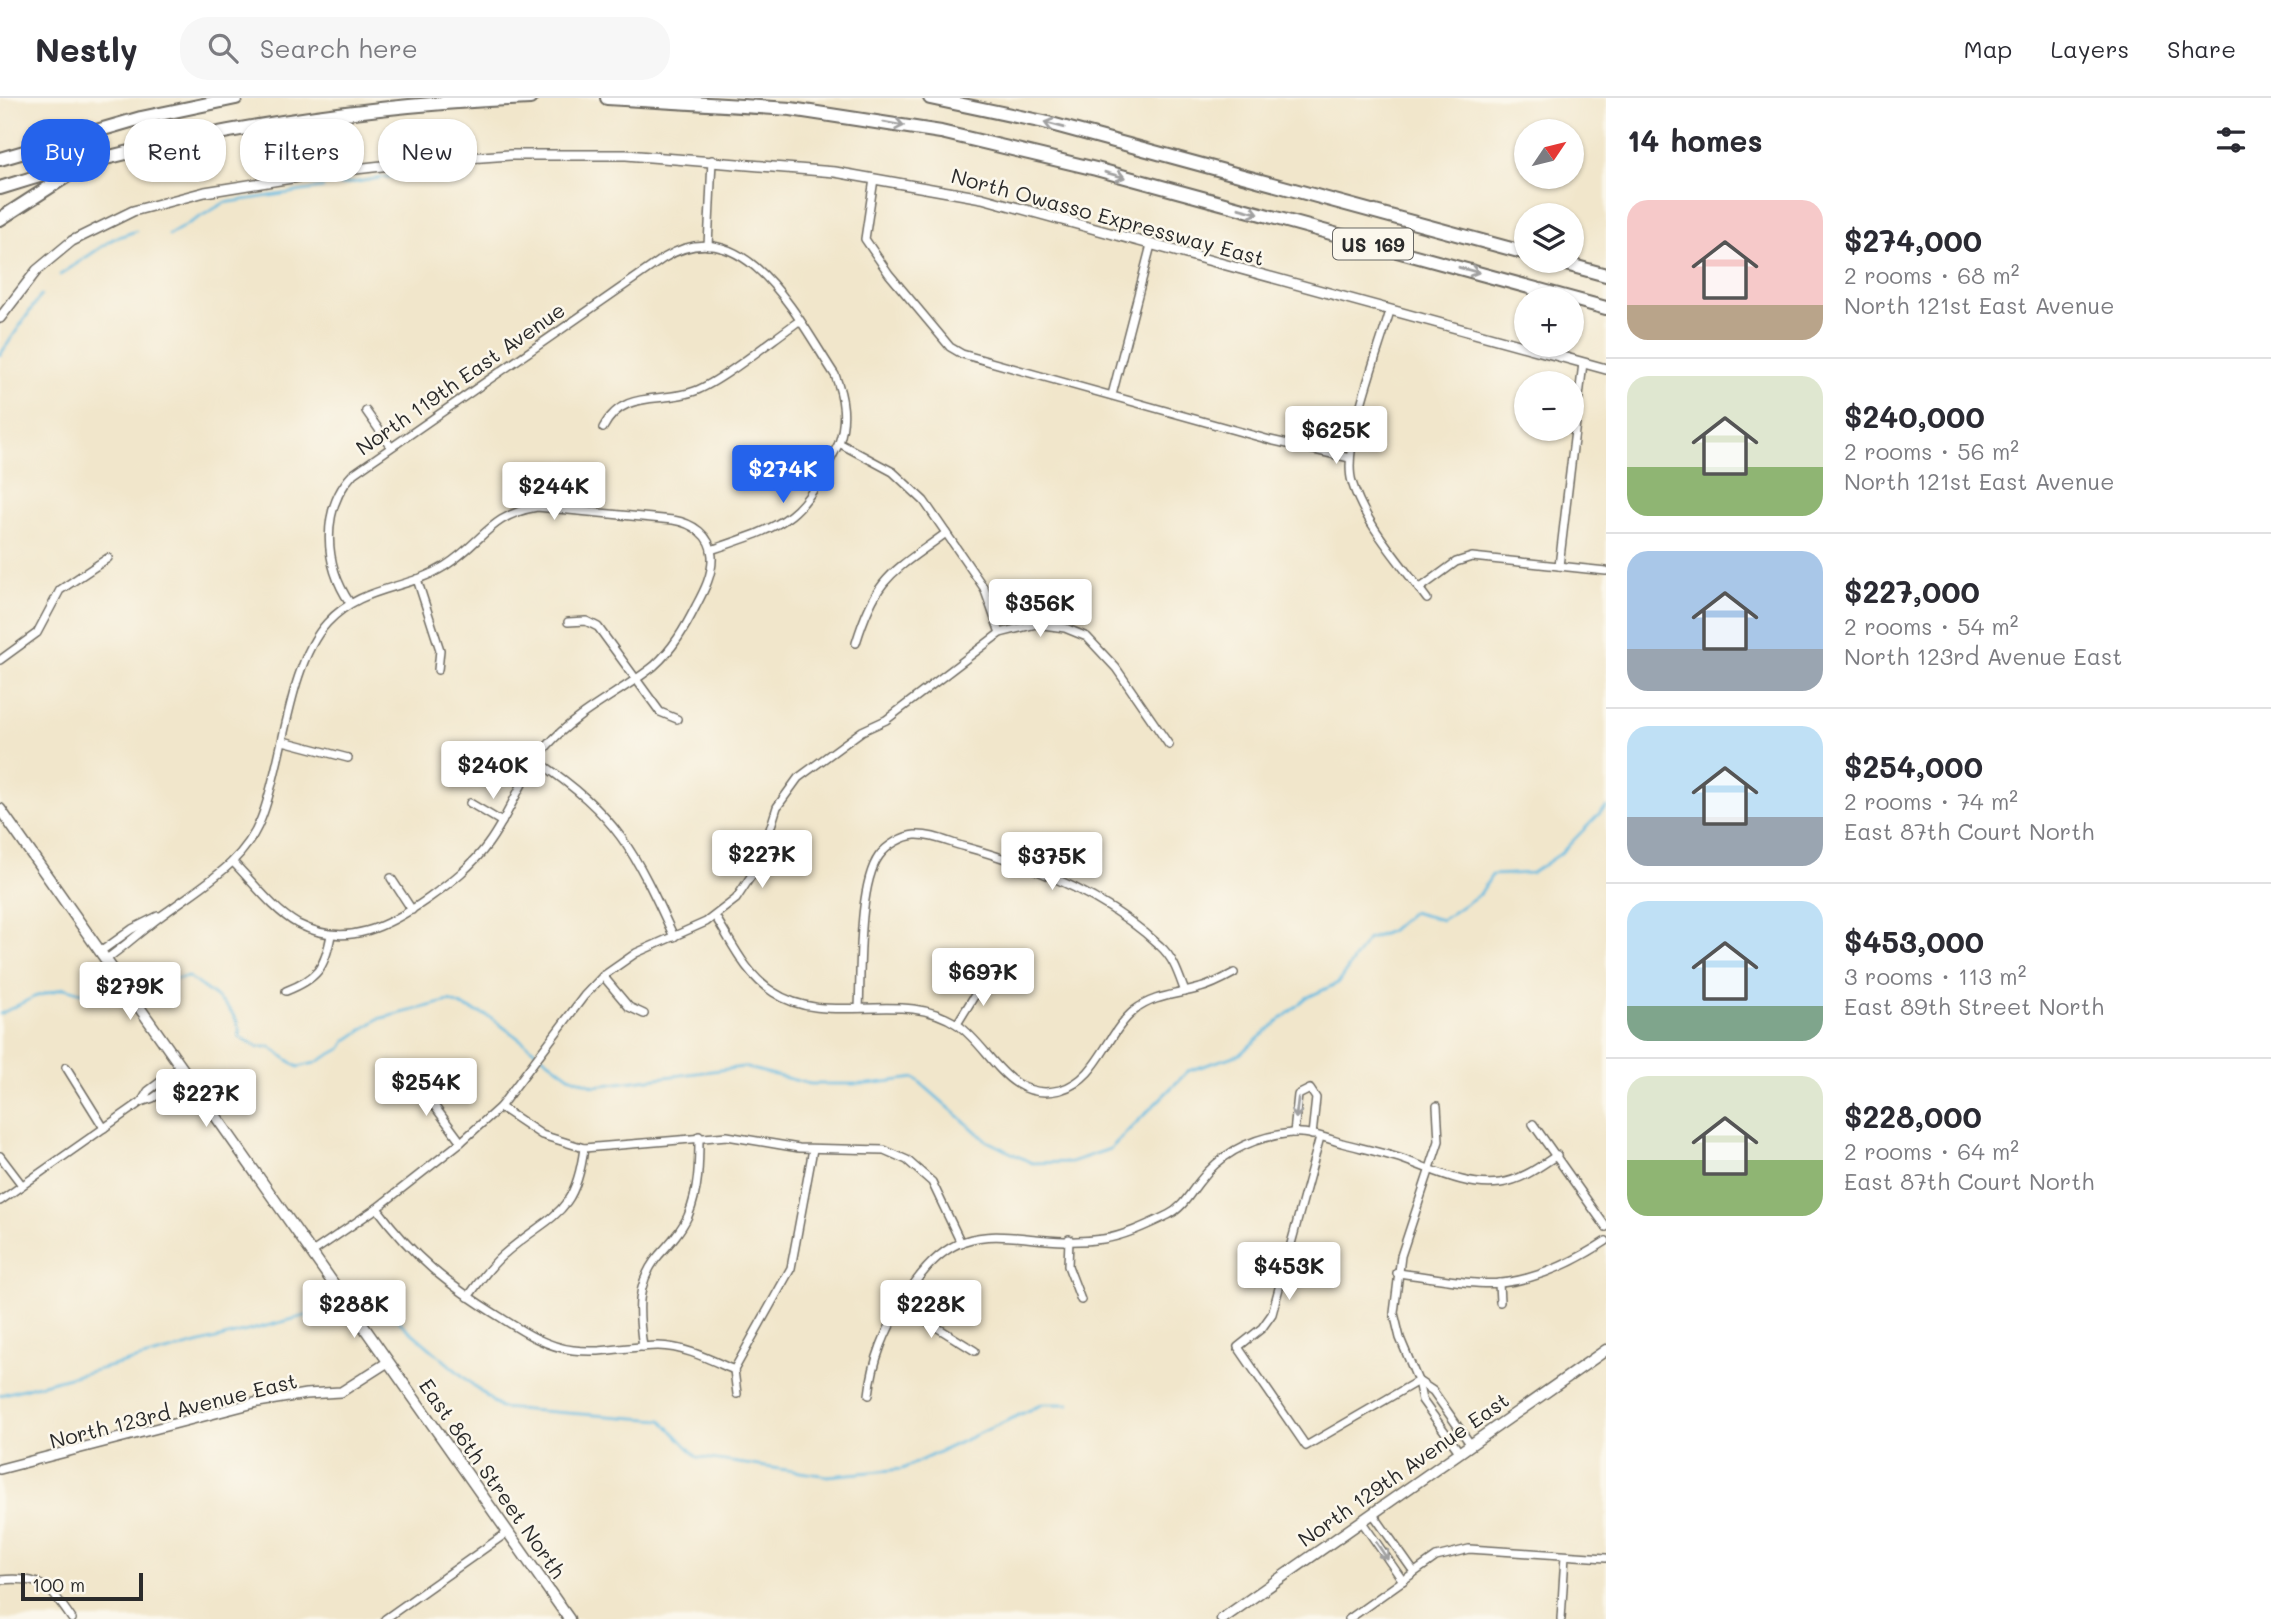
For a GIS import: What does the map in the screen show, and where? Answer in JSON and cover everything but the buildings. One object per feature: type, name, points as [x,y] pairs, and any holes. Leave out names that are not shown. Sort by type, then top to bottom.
[{"type":"highway","points":[[0,159],[141,118],[236,98]]},
{"type":"highway","points":[[110,157],[222,133],[347,113],[530,98]]},
{"type":"highway","name":"US 169","points":[[607,98],[791,109],[941,132],[1096,169],[1606,308]]},
{"type":"highway","name":"US 169","points":[[930,98],[1044,122],[1514,250]]},
{"type":"highway","points":[[0,188],[21,182]]},
{"type":"highway","points":[[0,219],[57,182]]},
{"type":"highway","points":[[1584,269],[1606,275]]},
{"type":"main road","name":"East 86th Street North","points":[[0,809],[569,1619]]},
{"type":"main road","name":"North 129th Avenue East","points":[[1222,1619],[1606,1350]]},
{"type":"street","name":"North Owasso Expressway East","points":[[0,318],[37,270],[72,241],[133,211],[205,192],[329,172],[426,161],[510,155],[626,155],[835,172],[982,198],[1606,369]]},
{"type":"street","points":[[711,550],[762,533],[797,512],[817,488],[839,443],[845,420],[842,393],[835,375],[755,263],[734,251],[708,246],[712,160]]},
{"type":"street","points":[[874,179],[866,239],[889,274],[950,346],[962,354],[1270,440],[1350,458]]},
{"type":"street","points":[[1112,396],[1152,245]]},
{"type":"street","name":"North 119th East Avenue","points":[[350,603],[337,581],[332,561],[332,508],[338,493],[354,474],[672,253],[708,246]]},
{"type":"street","points":[[1390,311],[1350,458],[1351,481],[1364,511],[1427,599]]},
{"type":"street","points":[[603,428],[618,411],[636,399],[684,394],[706,386],[799,321]]},
{"type":"street","points":[[1559,566],[1583,363]]},
{"type":"street","points":[[366,411],[391,447]]},
{"type":"street","points":[[839,443],[880,464],[905,482],[946,533],[984,587],[1000,633]]},
{"type":"street","points":[[102,956],[132,929],[165,913],[233,862],[261,820],[301,674],[312,645],[327,623],[350,603],[373,591],[417,579],[457,557],[503,516],[537,507],[685,522],[701,533],[711,550],[708,581],[685,629],[663,657],[563,730],[536,760],[487,845],[463,872],[412,910],[387,925],[365,933],[331,935],[290,919],[233,862]]},
{"type":"street","points":[[856,643],[868,605],[877,590],[897,568],[946,533]]},
{"type":"street","points":[[1419,589],[1455,562],[1472,557],[1606,571]]},
{"type":"street","points":[[0,660],[37,633],[60,590],[108,558]]},
{"type":"street","points":[[417,579],[440,650],[438,670]]},
{"type":"street","points":[[568,622],[586,621],[598,627],[660,712],[677,719]]},
{"type":"street","points":[[311,1253],[377,1208],[461,1142],[500,1107],[603,976],[636,953],[715,916],[736,900],[759,864],[777,807],[798,778],[851,738],[886,720],[1000,633],[1036,624],[1079,633],[1103,652],[1169,745]]},
{"type":"street","points":[[283,741],[348,758]]},
{"type":"street","points":[[536,760],[596,806],[614,825],[647,876],[674,937]]},
{"type":"street","points":[[470,803],[502,822]]},
{"type":"street","points":[[859,1008],[863,930],[869,882],[879,855],[902,838],[928,836],[998,856],[1072,886],[1162,947],[1174,964],[1185,992]]},
{"type":"street","points":[[391,878],[412,910]]},
{"type":"street","points":[[715,916],[746,965],[771,991],[812,1007],[916,1010],[957,1024],[1016,1084],[1040,1091],[1067,1087],[1089,1072],[1132,1013],[1155,999],[1185,992],[1234,973]]},
{"type":"street","points":[[286,991],[307,983],[314,977],[325,958],[331,935]]},
{"type":"street","points":[[603,976],[629,1007],[644,1014]]},
{"type":"street","points":[[957,1024],[986,977]]},
{"type":"street","points":[[66,1067],[104,1128]]},
{"type":"street","points":[[0,1201],[141,1102],[148,1091],[183,1071]]},
{"type":"street","points":[[425,1080],[427,1096],[461,1142]]},
{"type":"street","points":[[1294,1133],[1298,1095],[1310,1089],[1316,1098],[1316,1136],[1272,1314],[1262,1328],[1238,1347],[1306,1446],[1418,1381]]},
{"type":"street","points":[[1437,1106],[1439,1141],[1397,1273],[1394,1313],[1422,1399],[1460,1452]]},
{"type":"street","points":[[500,1107],[542,1135],[584,1148],[699,1136],[727,1136],[813,1149],[871,1147],[907,1160],[932,1182],[961,1243]]},
{"type":"street","points":[[1533,1124],[1606,1227]]},
{"type":"street","points":[[869,1395],[875,1356],[901,1305],[926,1266],[961,1243],[1000,1235],[1069,1239],[1114,1237],[1168,1215],[1185,1201],[1208,1172],[1229,1153],[1262,1137],[1294,1133],[1316,1136],[1465,1181],[1501,1183],[1531,1172],[1557,1155]]},
{"type":"street","points":[[643,1347],[639,1300],[650,1268],[680,1231],[688,1215],[698,1177],[699,1136]]},
{"type":"street","points":[[468,1297],[504,1253],[565,1207],[578,1185],[584,1148]]},
{"type":"street","points":[[737,1394],[734,1370],[791,1268],[813,1149]]},
{"type":"street","points":[[0,1156],[22,1185]]},
{"type":"street","points":[[377,1208],[424,1264],[468,1297],[523,1331],[562,1348],[603,1353],[643,1347],[685,1350],[734,1370]]},
{"type":"street","points":[[1069,1239],[1069,1266],[1081,1300]]},
{"type":"street","points":[[1397,1273],[1499,1283],[1577,1260],[1606,1241]]},
{"type":"street","points":[[1499,1283],[1500,1301]]},
{"type":"street","points":[[901,1305],[975,1351]]},
{"type":"street","name":"North 123rd Avenue East","points":[[0,1469],[258,1402],[341,1392],[388,1362]]},
{"type":"street","points":[[1418,1381],[1433,1391],[1471,1445]]},
{"type":"street","points":[[1373,1514],[1415,1572]]},
{"type":"street","points":[[1362,1522],[1403,1581]]},
{"type":"street","points":[[385,1619],[508,1532]]},
{"type":"street","points":[[1349,1619],[1436,1557],[1469,1549],[1606,1558]]},
{"type":"street","points":[[1561,1619],[1565,1556]]},
{"type":"street","points":[[0,1580],[22,1578],[38,1581],[53,1591],[72,1619]]},
{"type":"waterway","points":[[340,185],[378,178]]},
{"type":"waterway","points":[[169,235],[224,203],[323,188]]},
{"type":"waterway","points":[[60,275],[113,239],[136,231]]},
{"type":"waterway","points":[[0,355],[41,295]]},
{"type":"waterway","points":[[142,986],[144,982],[189,977],[229,1010],[239,1027],[240,1037],[257,1047],[270,1047],[298,1067],[315,1063],[342,1048],[346,1041],[378,1019],[449,1001],[490,1017],[569,1076],[595,1086],[743,1067],[810,1084],[869,1084],[915,1078],[987,1141],[1032,1163],[1071,1162],[1110,1149],[1188,1071],[1240,1054],[1306,998],[1338,983],[1367,940],[1390,931],[1412,912],[1442,920],[1480,894],[1492,875],[1532,873],[1560,854],[1606,807]]},
{"type":"waterway","points":[[0,1014],[34,997],[64,988],[116,1002]]},
{"type":"waterway","points":[[364,1301],[383,1308],[500,1408],[662,1420],[697,1457],[828,1476],[902,1469],[1043,1404],[1069,1404]]},
{"type":"waterway","points":[[0,1395],[309,1315],[328,1304]]}]
